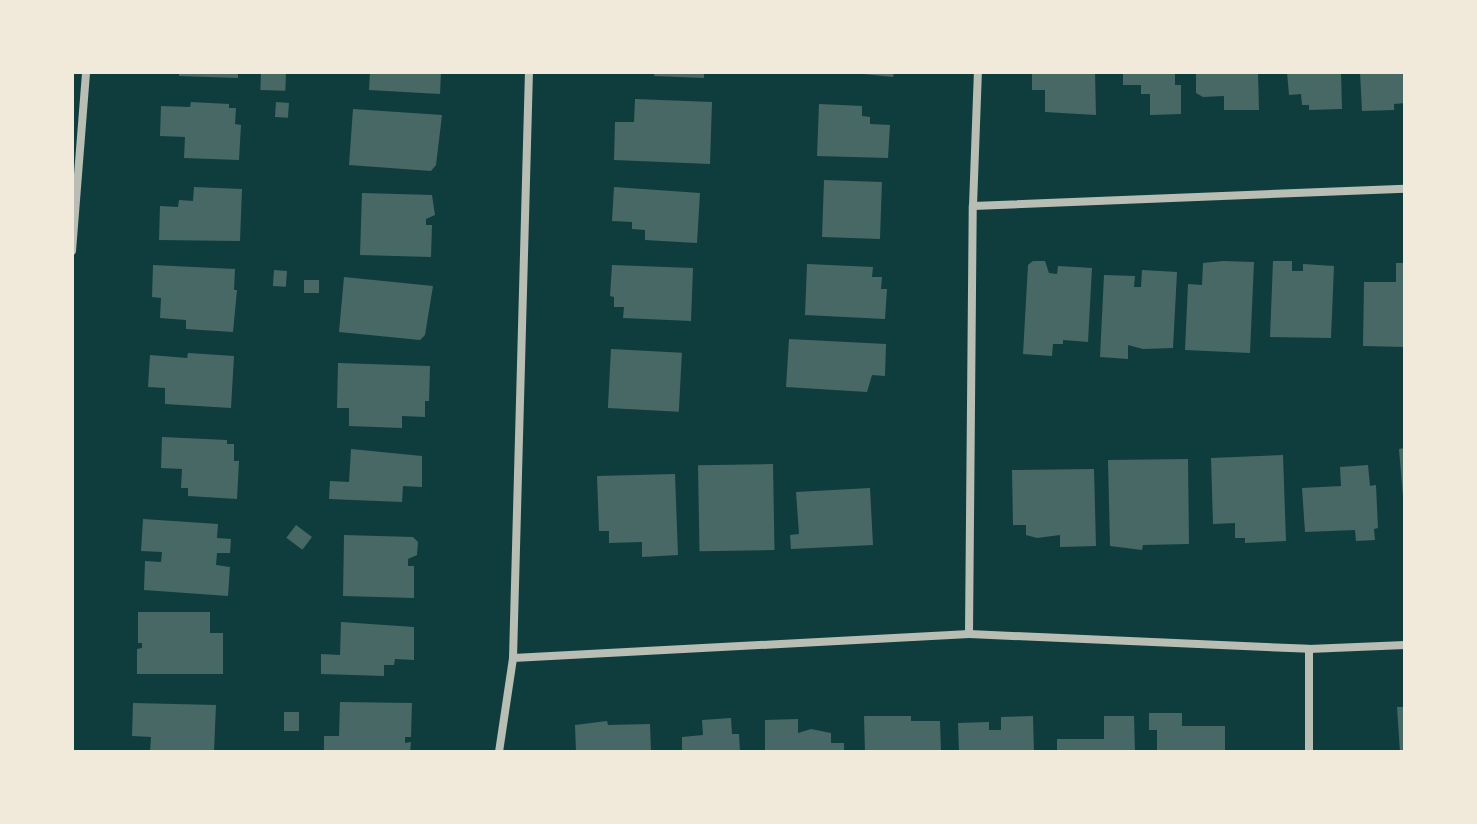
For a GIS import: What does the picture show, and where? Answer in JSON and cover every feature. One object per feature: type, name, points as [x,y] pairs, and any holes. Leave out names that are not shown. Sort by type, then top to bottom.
[{"type":"street","points":[[72,251],[86,72]]},
{"type":"street","points":[[499,752],[513,658],[529,72]]},
{"type":"street","points":[[969,634],[973,206],[978,72]]},
{"type":"street","points":[[973,206],[1405,189]]},
{"type":"street","points":[[513,658],[969,634],[1309,649],[1405,645]]},
{"type":"street","points":[[1309,649],[1309,752]]},
{"type":"building","points":[[179,72],[238,72],[238,78],[179,76]]},
{"type":"building","points":[[261,72],[286,73],[285,91],[260,90]]},
{"type":"building","points":[[370,72],[441,72],[440,94],[369,90]]},
{"type":"building","points":[[655,72],[704,72],[704,78],[654,76]]},
{"type":"building","points":[[843,72],[894,72],[893,77]]},
{"type":"building","points":[[1032,72],[1095,72],[1096,115],[1045,112],[1045,90],[1032,90]]},
{"type":"building","points":[[1123,72],[1175,72],[1175,85],[1181,85],[1181,114],[1150,115],[1150,94],[1141,94],[1141,85],[1123,85]]},
{"type":"building","points":[[1196,72],[1258,72],[1259,110],[1224,110],[1224,96],[1203,97],[1196,93]]},
{"type":"building","points":[[1287,72],[1341,72],[1342,109],[1309,110],[1309,105],[1302,105],[1301,94],[1289,95]]},
{"type":"building","points":[[1360,72],[1405,72],[1405,103],[1394,104],[1394,110],[1362,111]]},
{"type":"building","points":[[635,99],[712,102],[710,164],[614,160],[615,122],[634,122]]},
{"type":"building","points":[[191,102],[229,104],[229,108],[236,108],[235,124],[241,125],[239,160],[184,158],[185,137],[160,136],[161,106],[190,107]]},
{"type":"building","points":[[276,102],[289,103],[288,118],[275,117]]},
{"type":"building","points":[[819,104],[862,106],[862,116],[870,117],[870,124],[890,125],[888,158],[817,156]]},
{"type":"building","points":[[353,109],[442,115],[436,165],[431,171],[349,165]]},
{"type":"building","points":[[824,180],[882,182],[880,239],[822,237]]},
{"type":"building","points":[[194,187],[242,189],[240,241],[159,240],[160,206],[178,207],[179,200],[193,201]]},
{"type":"building","points":[[614,187],[700,193],[697,243],[645,240],[645,230],[632,229],[632,222],[612,221]]},
{"type":"building","points":[[362,193],[432,195],[435,215],[426,219],[426,225],[432,225],[431,257],[360,255]]},
{"type":"building","points":[[1033,261],[1045,261],[1049,273],[1057,274],[1058,266],[1092,268],[1088,342],[1063,340],[1063,344],[1053,344],[1052,356],[1023,354],[1028,265]]},
{"type":"building","points":[[1273,261],[1292,261],[1292,271],[1303,271],[1303,264],[1334,266],[1331,338],[1270,337]]},
{"type":"building","points":[[1254,262],[1250,353],[1185,350],[1188,284],[1202,285],[1203,263]]},
{"type":"building","points":[[1396,263],[1405,263],[1405,347],[1363,346],[1364,282],[1396,282]]},
{"type":"building","points":[[807,264],[873,267],[872,277],[882,277],[881,289],[887,289],[885,319],[805,315]]},
{"type":"building","points":[[153,265],[235,269],[234,290],[237,290],[233,332],[186,329],[186,320],[160,318],[161,298],[152,297]]},
{"type":"building","points":[[612,265],[693,268],[691,321],[623,318],[624,307],[614,307],[614,297],[610,296]]},
{"type":"building","points":[[274,270],[287,271],[286,287],[273,286]]},
{"type":"building","points":[[1142,270],[1177,272],[1173,348],[1143,349],[1128,345],[1128,359],[1100,357],[1104,275],[1135,276],[1134,287],[1141,287]]},
{"type":"building","points":[[344,277],[433,286],[425,335],[420,340],[339,332]]},
{"type":"building","points":[[304,280],[319,280],[319,293],[304,293]]},
{"type":"building","points":[[789,339],[886,344],[885,376],[872,375],[867,392],[786,387]]},
{"type":"building","points":[[611,349],[682,353],[679,412],[608,408]]},
{"type":"building","points":[[188,353],[234,356],[231,408],[165,404],[165,388],[148,387],[150,355],[187,358]]},
{"type":"building","points":[[338,363],[430,366],[429,401],[425,401],[425,417],[402,416],[402,428],[349,426],[349,408],[337,408]]},
{"type":"building","points":[[162,437],[227,440],[227,444],[234,444],[234,461],[239,461],[237,499],[188,496],[188,488],[181,488],[182,469],[161,468]]},
{"type":"building","points":[[1405,448],[1405,497],[1403,497],[1399,449]]},
{"type":"building","points":[[351,449],[422,456],[422,487],[403,486],[402,502],[329,499],[330,481],[349,482]]},
{"type":"building","points":[[1283,455],[1286,541],[1245,543],[1245,538],[1235,538],[1235,523],[1213,524],[1211,458]]},
{"type":"building","points":[[1188,459],[1189,544],[1143,545],[1142,550],[1110,546],[1108,460]]},
{"type":"building","points":[[773,464],[775,550],[700,551],[698,465]]},
{"type":"building","points":[[1368,465],[1370,486],[1376,485],[1378,528],[1374,529],[1375,540],[1356,541],[1355,530],[1305,532],[1302,488],[1341,486],[1340,467]]},
{"type":"building","points":[[1094,469],[1096,546],[1060,547],[1060,535],[1037,538],[1026,535],[1026,525],[1013,525],[1012,470]]},
{"type":"building","points":[[675,474],[678,555],[642,557],[642,542],[609,543],[609,531],[599,531],[597,476]]},
{"type":"building","points":[[870,488],[873,545],[791,549],[790,535],[799,534],[796,492]]},
{"type":"building","points":[[143,519],[218,524],[217,538],[231,539],[230,553],[217,553],[216,565],[230,567],[228,596],[144,590],[145,561],[161,562],[162,552],[141,551]]},
{"type":"building","points":[[296,525],[312,537],[302,550],[286,538]]},
{"type":"building","points":[[344,535],[413,537],[418,542],[417,555],[408,559],[408,566],[414,566],[414,598],[343,596]]},
{"type":"building","points":[[138,612],[210,612],[210,633],[223,633],[223,674],[137,674],[137,649],[142,648],[142,643],[138,643]]},
{"type":"building","points":[[341,622],[414,627],[414,660],[395,659],[394,665],[384,665],[384,676],[321,674],[321,654],[340,655]]},
{"type":"building","points":[[340,702],[412,703],[411,737],[405,737],[405,743],[411,742],[410,752],[324,752],[324,736],[339,736]]},
{"type":"building","points":[[133,703],[216,705],[214,752],[150,752],[151,737],[132,736]]},
{"type":"building","points":[[1397,707],[1405,707],[1405,752],[1400,752]]},
{"type":"building","points":[[284,712],[299,712],[299,731],[284,731]]},
{"type":"building","points":[[1149,713],[1182,713],[1182,726],[1225,726],[1225,752],[1157,752],[1157,730],[1149,730]]},
{"type":"building","points":[[864,716],[911,716],[911,721],[940,721],[941,752],[865,752]]},
{"type":"building","points":[[1033,716],[1034,752],[959,752],[958,723],[989,722],[989,730],[1001,730],[1001,717]]},
{"type":"building","points":[[1104,716],[1134,716],[1135,752],[1057,752],[1057,739],[1104,739]]},
{"type":"building","points":[[731,718],[732,734],[739,734],[740,752],[682,752],[682,737],[703,735],[702,720]]},
{"type":"building","points":[[798,719],[798,733],[811,729],[831,733],[831,743],[844,743],[844,752],[765,752],[765,720]]},
{"type":"building","points":[[607,721],[608,725],[650,724],[651,752],[576,752],[575,725]]}]
